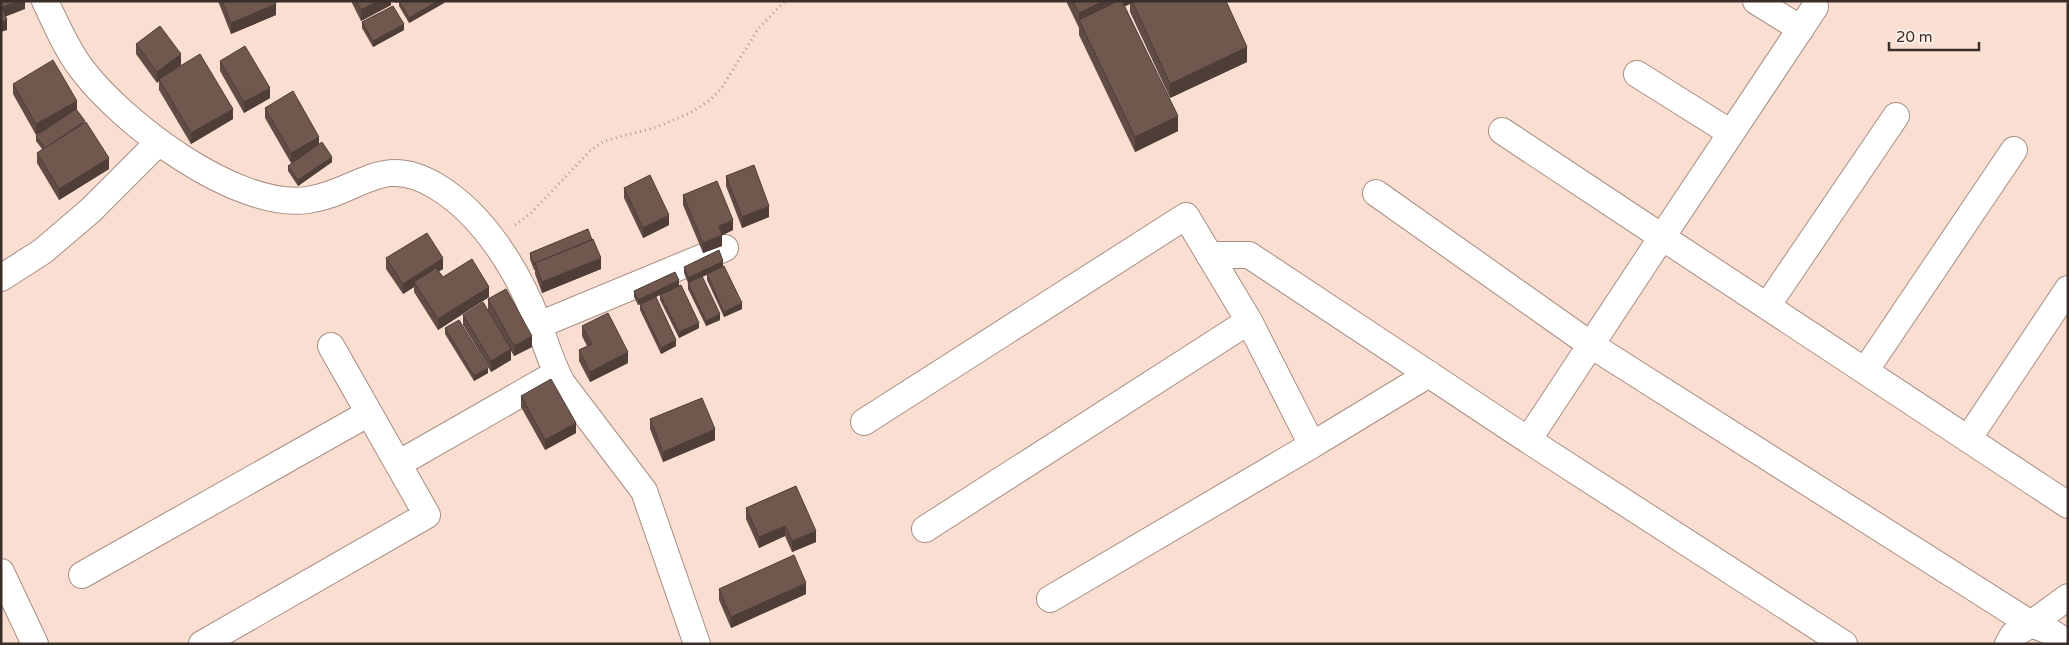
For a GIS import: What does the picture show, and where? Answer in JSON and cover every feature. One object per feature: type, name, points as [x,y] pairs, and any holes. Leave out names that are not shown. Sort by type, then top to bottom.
[{"type":"street","points":[[45,1],[79,66],[95,85],[158,143],[225,182],[266,196],[306,200],[329,196],[386,172],[398,173],[415,177],[436,186],[463,208],[494,241],[515,270],[539,325],[556,373],[644,491],[697,644]]},
{"type":"street","points":[[1756,1],[1801,29]]},
{"type":"street","points":[[1528,440],[1815,7]]},
{"type":"street","points":[[1637,74],[1731,133]]},
{"type":"street","points":[[1767,306],[1896,116]]},
{"type":"street","points":[[1502,131],[2068,505]]},
{"type":"street","points":[[1,278],[43,251],[91,210],[158,143]]},
{"type":"street","points":[[1865,371],[2014,150]]},
{"type":"street","points":[[1376,193],[1591,344],[2031,624],[2048,631],[2068,643]]},
{"type":"street","points":[[864,422],[1186,216],[1249,321],[1312,445]]},
{"type":"street","points":[[539,325],[725,248]]},
{"type":"street","points":[[1209,254],[1249,255],[1528,440],[1844,644]]},
{"type":"street","points":[[1968,440],[2068,289]]},
{"type":"street","points":[[925,529],[1249,321]]},
{"type":"street","points":[[202,644],[427,515],[331,346]]},
{"type":"street","points":[[398,464],[556,373]]},
{"type":"street","points":[[1050,598],[1312,445],[1429,374]]},
{"type":"street","points":[[82,575],[369,413]]},
{"type":"street","points":[[1,572],[47,642]]},
{"type":"street","points":[[2008,644],[2013,635],[2068,597]]},
{"type":"path","points":[[494,241],[531,213],[575,166],[604,141],[657,127],[690,113],[710,100],[721,89],[758,28],[785,1]]},
{"type":"building","points":[[1,1],[18,1],[2,7],[7,20],[1,22]]},
{"type":"building","points":[[222,1],[275,1],[276,4],[231,23]]},
{"type":"building","points":[[356,1],[378,1],[361,10]]},
{"type":"building","points":[[399,1],[438,1],[409,18]]},
{"type":"building","points":[[1073,1],[1104,1],[1079,13]]},
{"type":"building","points":[[1118,1],[1122,1],[1178,116],[1135,137],[1079,20]]},
{"type":"building","points":[[1132,1],[1226,1],[1247,47],[1170,84]]},
{"type":"building","points":[[393,6],[404,24],[373,41],[362,22]]},
{"type":"building","points":[[160,26],[181,54],[157,72],[136,44]]},
{"type":"building","points":[[245,46],[270,88],[244,102],[220,61]]},
{"type":"building","points":[[200,54],[233,109],[191,133],[159,79]]},
{"type":"building","points":[[53,60],[77,101],[36,124],[13,84]]},
{"type":"building","points":[[293,91],[319,137],[291,153],[265,108]]},
{"type":"building","points":[[76,109],[85,121],[45,148],[36,136]]},
{"type":"building","points":[[86,122],[109,158],[59,189],[37,153]]},
{"type":"building","points":[[322,142],[332,157],[298,180],[288,166]]},
{"type":"building","points":[[754,165],[769,206],[742,217],[726,176]]},
{"type":"building","points":[[650,175],[669,215],[643,228],[624,188]]},
{"type":"building","points":[[717,181],[733,220],[719,226],[722,235],[703,243],[683,195]]},
{"type":"building","points":[[588,229],[592,240],[534,265],[530,253]]},
{"type":"building","points":[[427,233],[443,258],[403,284],[386,258]]},
{"type":"building","points":[[593,239],[601,258],[542,282],[535,263]]},
{"type":"building","points":[[719,250],[723,261],[688,278],[684,267]]},
{"type":"building","points":[[472,259],[489,287],[438,319],[414,282],[436,268],[443,277]]},
{"type":"building","points":[[724,266],[742,303],[724,312],[707,274]]},
{"type":"building","points":[[675,272],[679,280],[638,300],[634,291]]},
{"type":"building","points":[[702,276],[720,314],[706,321],[688,283]]},
{"type":"building","points":[[681,285],[699,323],[679,332],[660,295]]},
{"type":"building","points":[[506,289],[532,336],[514,346],[488,299]]},
{"type":"building","points":[[656,297],[676,340],[661,348],[640,304]]},
{"type":"building","points":[[483,302],[511,349],[491,361],[463,315]]},
{"type":"building","points":[[608,313],[628,352],[590,372],[579,350],[592,344],[582,326]]},
{"type":"building","points":[[459,320],[488,368],[474,376],[445,328]]},
{"type":"building","points":[[551,379],[576,423],[545,440],[521,396]]},
{"type":"building","points":[[702,398],[715,429],[663,452],[650,419]]},
{"type":"building","points":[[796,486],[816,531],[792,541],[785,526],[759,537],[746,508]]},
{"type":"building","points":[[794,555],[806,583],[731,617],[719,589]]}]
